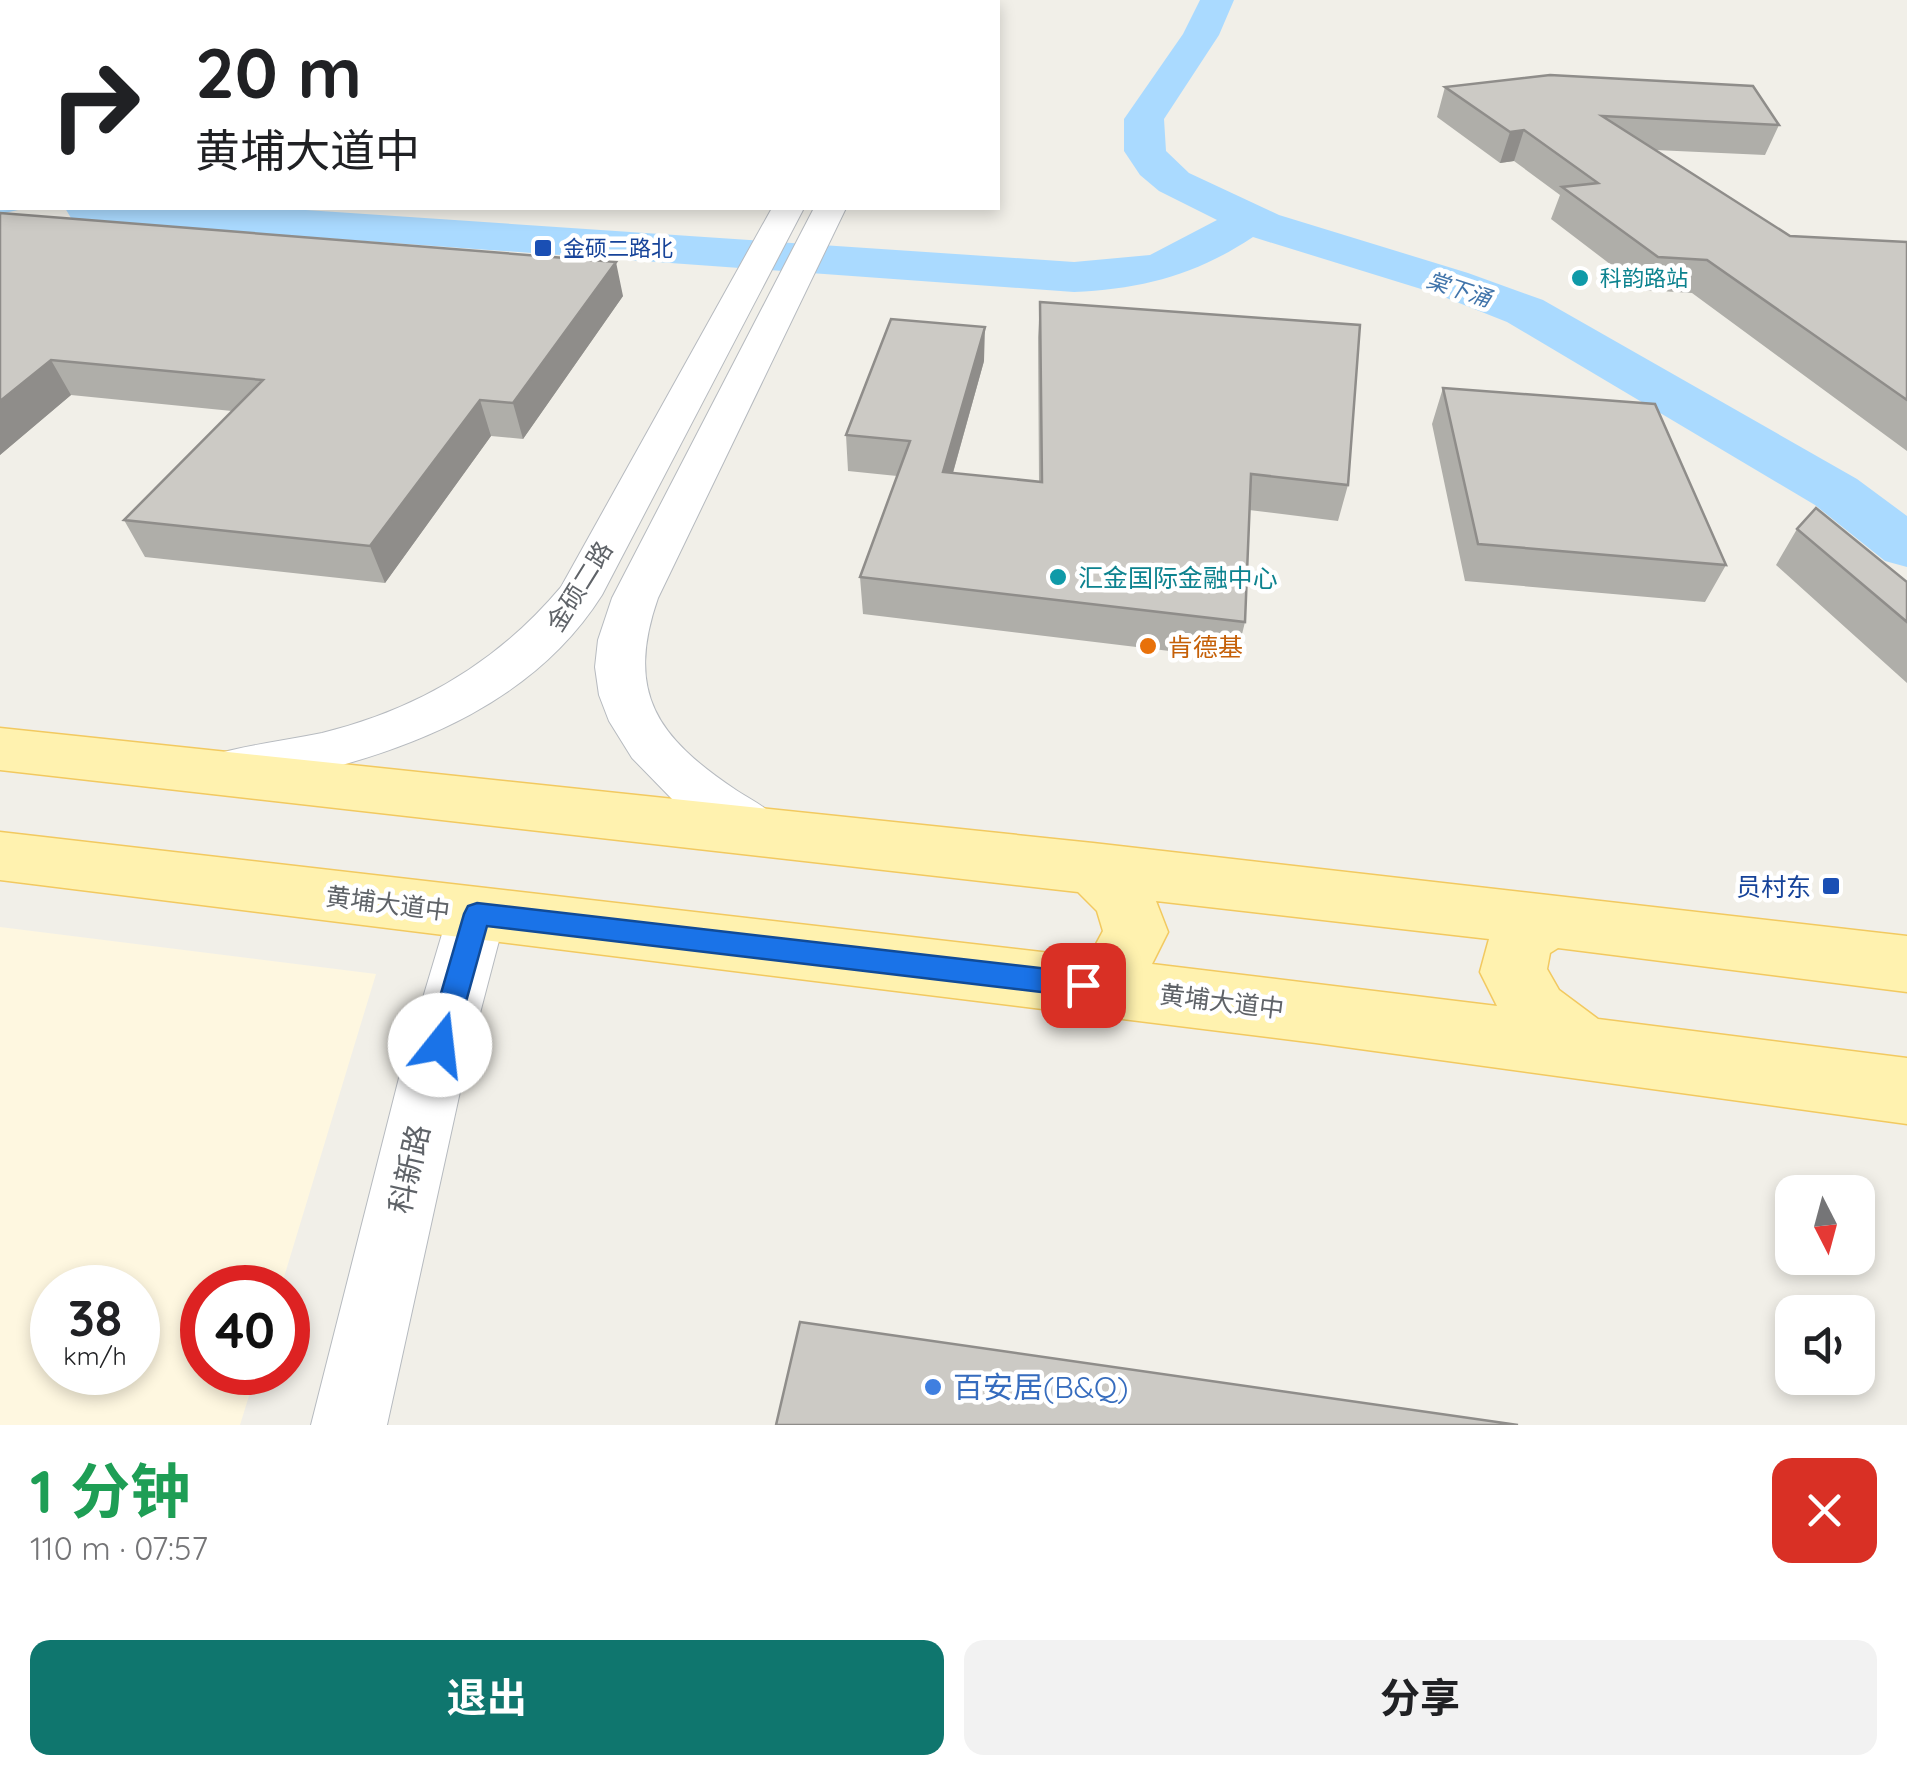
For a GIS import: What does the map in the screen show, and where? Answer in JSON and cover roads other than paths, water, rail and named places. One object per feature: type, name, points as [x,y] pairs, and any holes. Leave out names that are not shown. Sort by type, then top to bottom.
[{"type":"main road","points":[[0,749],[1094,868],[1907,964]]},
{"type":"main road","name":"黄埔大道中","points":[[0,856],[1580,1046],[1907,1091]]},
{"type":"main road","points":[[1083,985],[1119,964],[1136,932],[1123,897],[1094,868]]},
{"type":"main road","points":[[1552,920],[1522,937],[1513,972],[1535,1011],[1580,1046]]},
{"type":"street","name":"金硕二路","points":[[761,833],[712,803],[673,770],[642,731],[622,689],[619,652],[635,598],[782,259],[788,210]]},
{"type":"street","name":"金硕二路","points":[[207,773],[311,755],[360,740],[469,694],[533,652],[578,595],[782,259],[828,210]]},
{"type":"street","name":"科新路","points":[[349,1425],[431,1078],[477,914]]},
{"type":"waterway","name":"棠下涌","points":[[1217,0],[1201,35],[1144,119],[1145,151],[1174,182],[1263,225],[1451,283],[1525,311],[1836,492],[1907,547]]},
{"type":"waterway","points":[[116,210],[1074,277],[1127,274],[1167,265],[1204,248],[1249,219]]},
{"type":"place","name":"金硕二路北","points":[[543,248]]},
{"type":"place","name":"科韵路站","points":[[1580,278]]},
{"type":"place","name":"汇金国际金融中心","points":[[1058,577]]},
{"type":"place","name":"肯德基","points":[[1148,646]]},
{"type":"place","name":"员村东","points":[[1831,886]]},
{"type":"place","name":"百安居(B&Q)","points":[[933,1387]]}]
